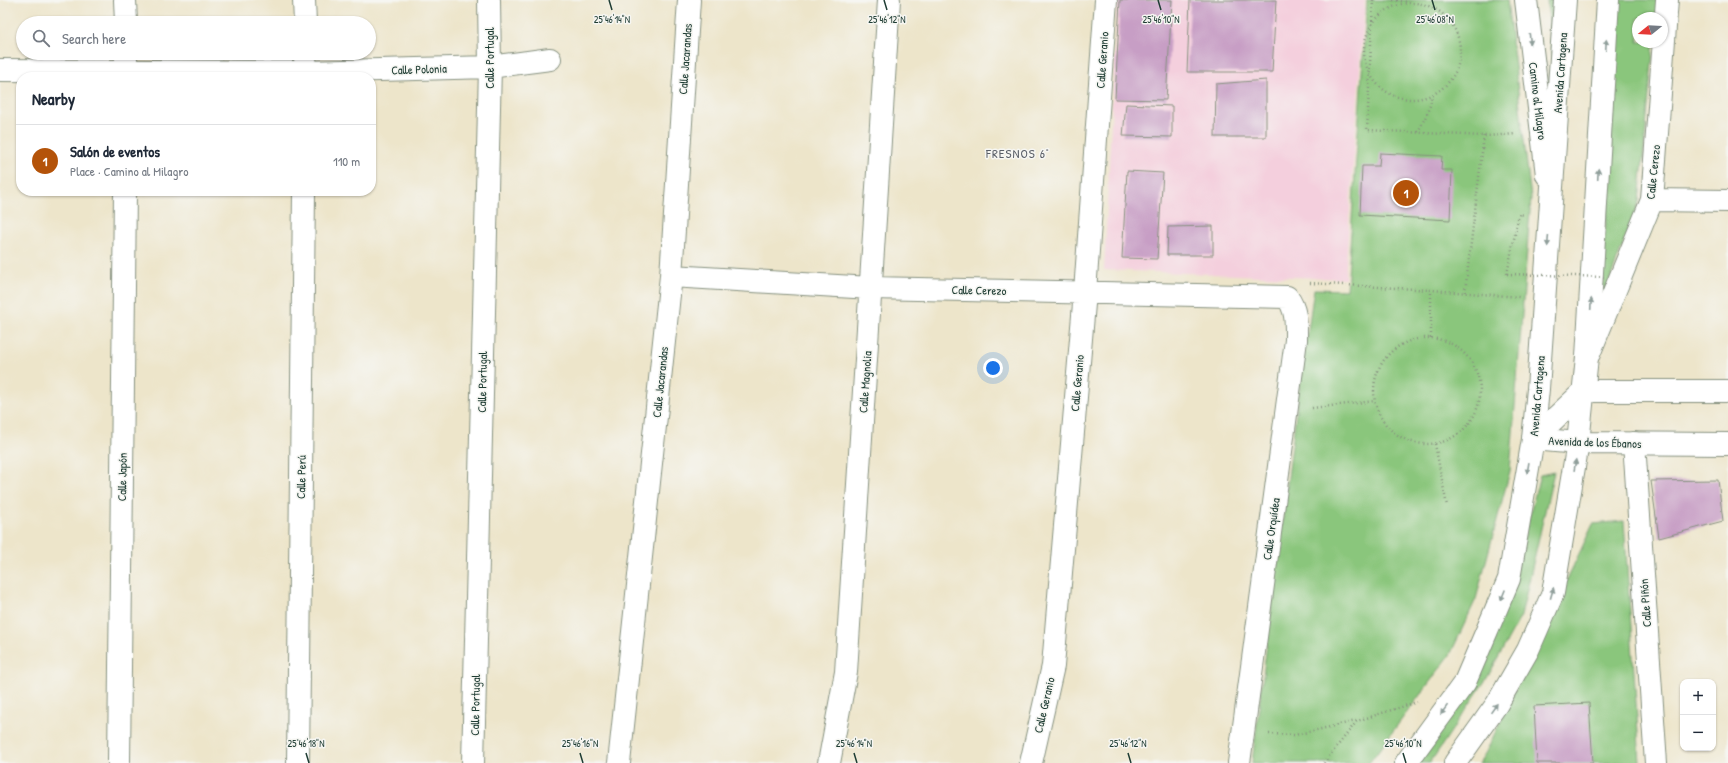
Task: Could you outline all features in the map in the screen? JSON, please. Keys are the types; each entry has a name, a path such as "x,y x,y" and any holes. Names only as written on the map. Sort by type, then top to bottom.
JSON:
{"street":[{"path":"125,0 126,16"},
{"path":"304,0 305,16"},
{"name":"Calle Portugal","path":"473,763 490,67 489,0"},
{"name":"Calle Jacarandas","path":"619,763 671,276 689,0"},
{"name":"Calle Magnolia","path":"829,763 846,672 889,0"},
{"name":"Calle Geranio","path":"1031,763 1052,666 1085,292 1106,0"},
{"name":"Camino al Milagro","path":"1526,0 1551,202"},
{"name":"Avenida Cartagena","path":"1406,763 1464,682 1509,579 1533,439 1539,381 1565,0"},
{"path":"1455,763 1497,704 1528,650 1553,594 1578,443 1584,391 1608,0"},
{"name":"Calle Cerezo","path":"1587,357 1652,200 1667,0"},
{"name":"Calle Polonia","path":"0,70 126,67 490,67 550,59"},
{"name":"Calle Japón","path":"119,763 125,196"},
{"name":"Calle Perú","path":"298,763 304,196"},
{"path":"1652,200 1728,201"},
{"name":"Calle Cerezo","path":"671,276 871,288 1288,297"},
{"name":"Calle Orquídea","path":"1239,763 1296,340 1296,318 1293,305 1288,297"},
{"path":"1584,391 1728,391"},
{"name":"Avenida de los Ébanos","path":"1533,439 1584,391"},
{"name":"Avenida de los Ébanos","path":"1533,439 1578,443 1728,444"},
{"name":"Calle Piñón","path":"1634,444 1656,763"}],"path":[{"path":"1373,0 1367,130 1484,136 1520,134"},
{"path":"1393,0 1412,2 1425,4 1440,12 1451,24 1458,39 1460,55 1455,72 1446,85 1432,95 1418,99 1403,98 1389,94 1378,85 1369,73 1365,60 1364,47 1366,34 1383,12 1397,5 1412,2 1419,0"},
{"path":"1418,132 1429,110 1432,95"},
{"path":"1465,292 1484,136"},
{"path":"1526,215 1519,214 1507,274 1607,277"},
{"path":"1310,283 1465,292 1527,298"},
{"path":"1431,290 1431,338"},
{"path":"1431,338 1446,341 1459,348 1470,359 1477,372 1480,387 1480,402 1474,416 1466,428 1454,438 1435,444 1425,445 1410,442 1398,436 1387,427 1375,402 1374,388 1377,374 1383,361 1392,351 1417,339 1431,338"},
{"path":"1308,409 1375,402"},
{"path":"1435,444 1447,506"},
{"path":"1265,734 1294,735 1357,721 1420,702"},
{"path":"1324,763 1357,721"}],"shaded area":[{"path":"1117,0 1365,0 1345,279 1104,270"}],"green space":[{"path":"1367,0 1507,0 1531,198 1510,471 1476,599 1450,655 1369,763 1252,763 1297,406 1314,289 1347,290"},
{"path":"1547,0 1557,0 1553,61"},
{"path":"1619,0 1659,0 1658,12 1632,12 1632,48 1653,48 1639,202 1601,303"},
{"path":"1554,472 1521,616 1487,678 1430,763 1413,763 1508,600 1540,475"},
{"path":"1624,521 1640,763 1479,763 1486,752 1593,524"}],"building":[{"path":"1120,0 1172,0 1166,100 1115,99"},
{"path":"1190,0 1276,0 1272,72 1187,72"},
{"path":"1266,80 1266,137 1215,137 1216,84"},
{"path":"1126,104 1172,106 1172,137 1123,136"},
{"path":"1380,153 1442,156 1441,170 1452,170 1450,220 1360,215 1362,166 1379,166"},
{"path":"1127,171 1163,173 1157,259 1122,258"},
{"path":"1213,226 1213,255 1167,255 1168,227"},
{"path":"1718,480 1723,521 1659,538 1651,481"},
{"path":"1589,703 1593,763 1537,763 1534,706"}],"place":[{"name":"Salón de eventos","path":"1406,193"}],"district":[{"name":"FRESNOS 6°","path":"1018,153"}]}
